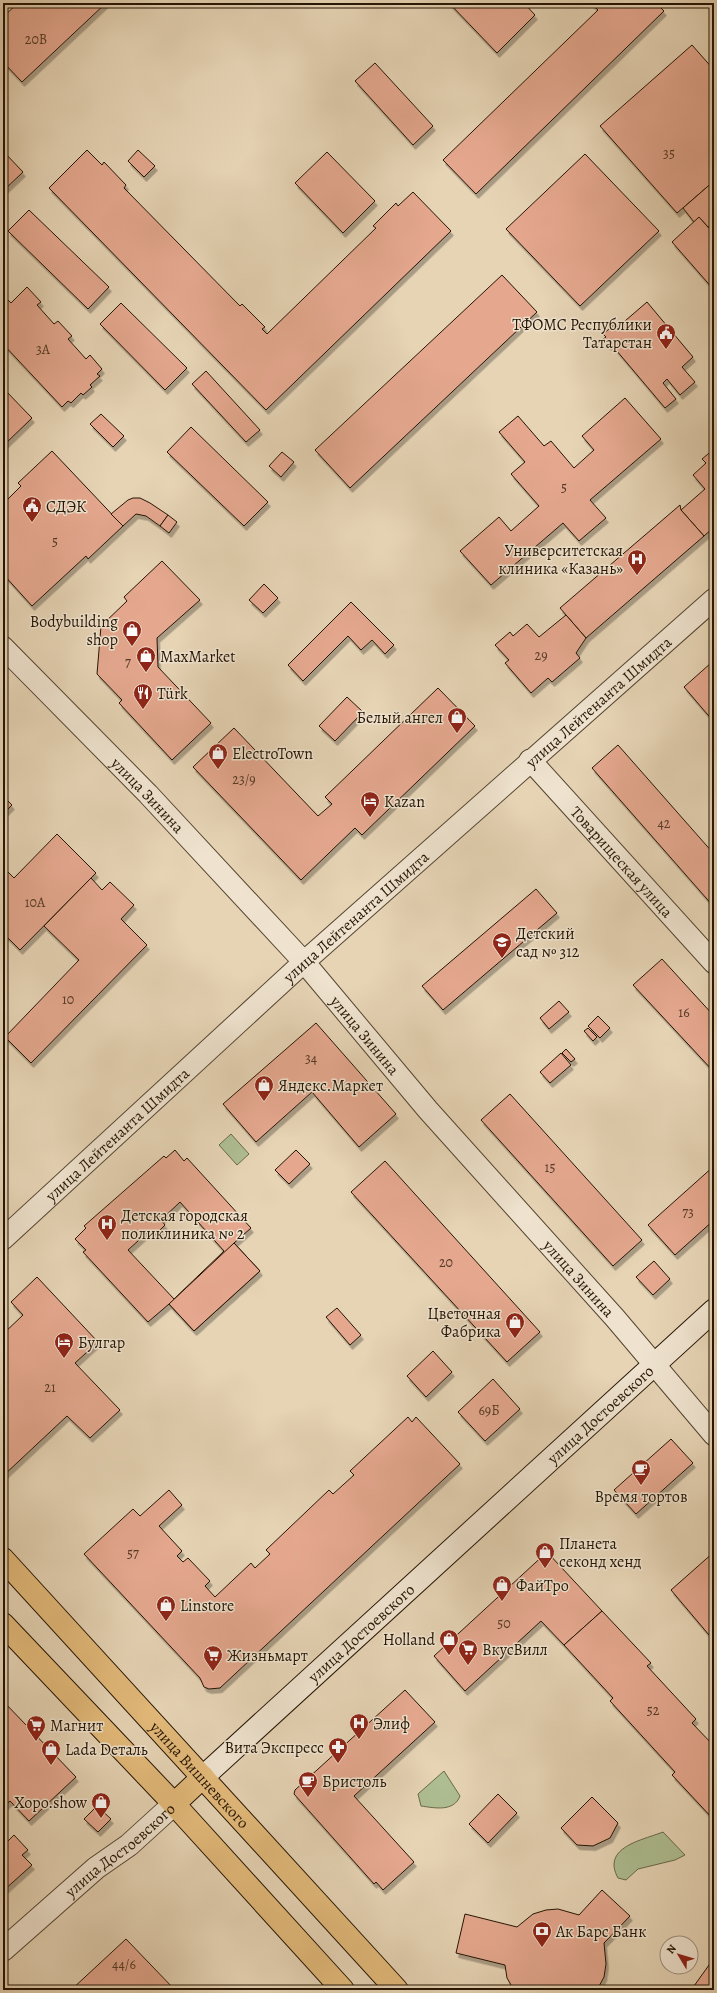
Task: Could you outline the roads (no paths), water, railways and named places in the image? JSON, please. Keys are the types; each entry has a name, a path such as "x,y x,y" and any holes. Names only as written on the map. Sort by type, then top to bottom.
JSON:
{"main road":[{"name":"улица Достоевского","path":"3,1950 96,1868 129,1846 714,1310"},
{"name":"улица Вишневского","path":"3,1559 397,1990"},
{"path":"3,1624 174,1804 344,1990"}],"street":[{"name":"улица Лейтенанта Шмидта","path":"3,1239 304,962 714,598"},
{"name":"улица Зинина","path":"3,647 148,794 304,962 428,1110 615,1318 714,1435"},
{"name":"Товарищеская улица","path":"530,760 714,963"}],"place":[{"name":"ТФОМС Республики Татарстан","path":"666,350"},
{"name":"СДЭК","path":"32,523"},
{"name":"Университетская клиника «Казань»","path":"637,576"},
{"name":"Bodybuilding shop","path":"132,647"},
{"name":"MaxMarket","path":"146,673"},
{"name":"Türk","path":"143,710"},
{"name":"Белый ангел","path":"457,734"},
{"name":"ElectroTown","path":"218,770"},
{"name":"Kazan","path":"370,818"},
{"name":"Детский сад № 312","path":"502,959"},
{"name":"Яндекс.Маркет","path":"264,1102"},
{"name":"Детская городская поликлиника № 2","path":"107,1241"},
{"name":"Цветочная Фабрика","path":"515,1339"},
{"name":"Булгар","path":"64,1359"},
{"name":"Время тортов","path":"641,1486"},
{"name":"Планета секонд хенд","path":"545,1569"},
{"name":"ФайТро","path":"502,1602"},
{"name":"Linstore","path":"166,1622"},
{"name":"Holland","path":"449,1656"},
{"name":"ВкусВилл","path":"468,1666"},
{"name":"Жизньмарт","path":"213,1672"},
{"name":"Элиф","path":"359,1740"},
{"name":"Магнит","path":"36,1742"},
{"name":"Вита Экспресс","path":"338,1764"},
{"name":"Lada Dеталь","path":"51,1766"},
{"name":"Бристоль","path":"308,1798"},
{"name":"Хоро.show","path":"101,1819"},
{"name":"Ак Барс Банк","path":"542,1948"}]}
